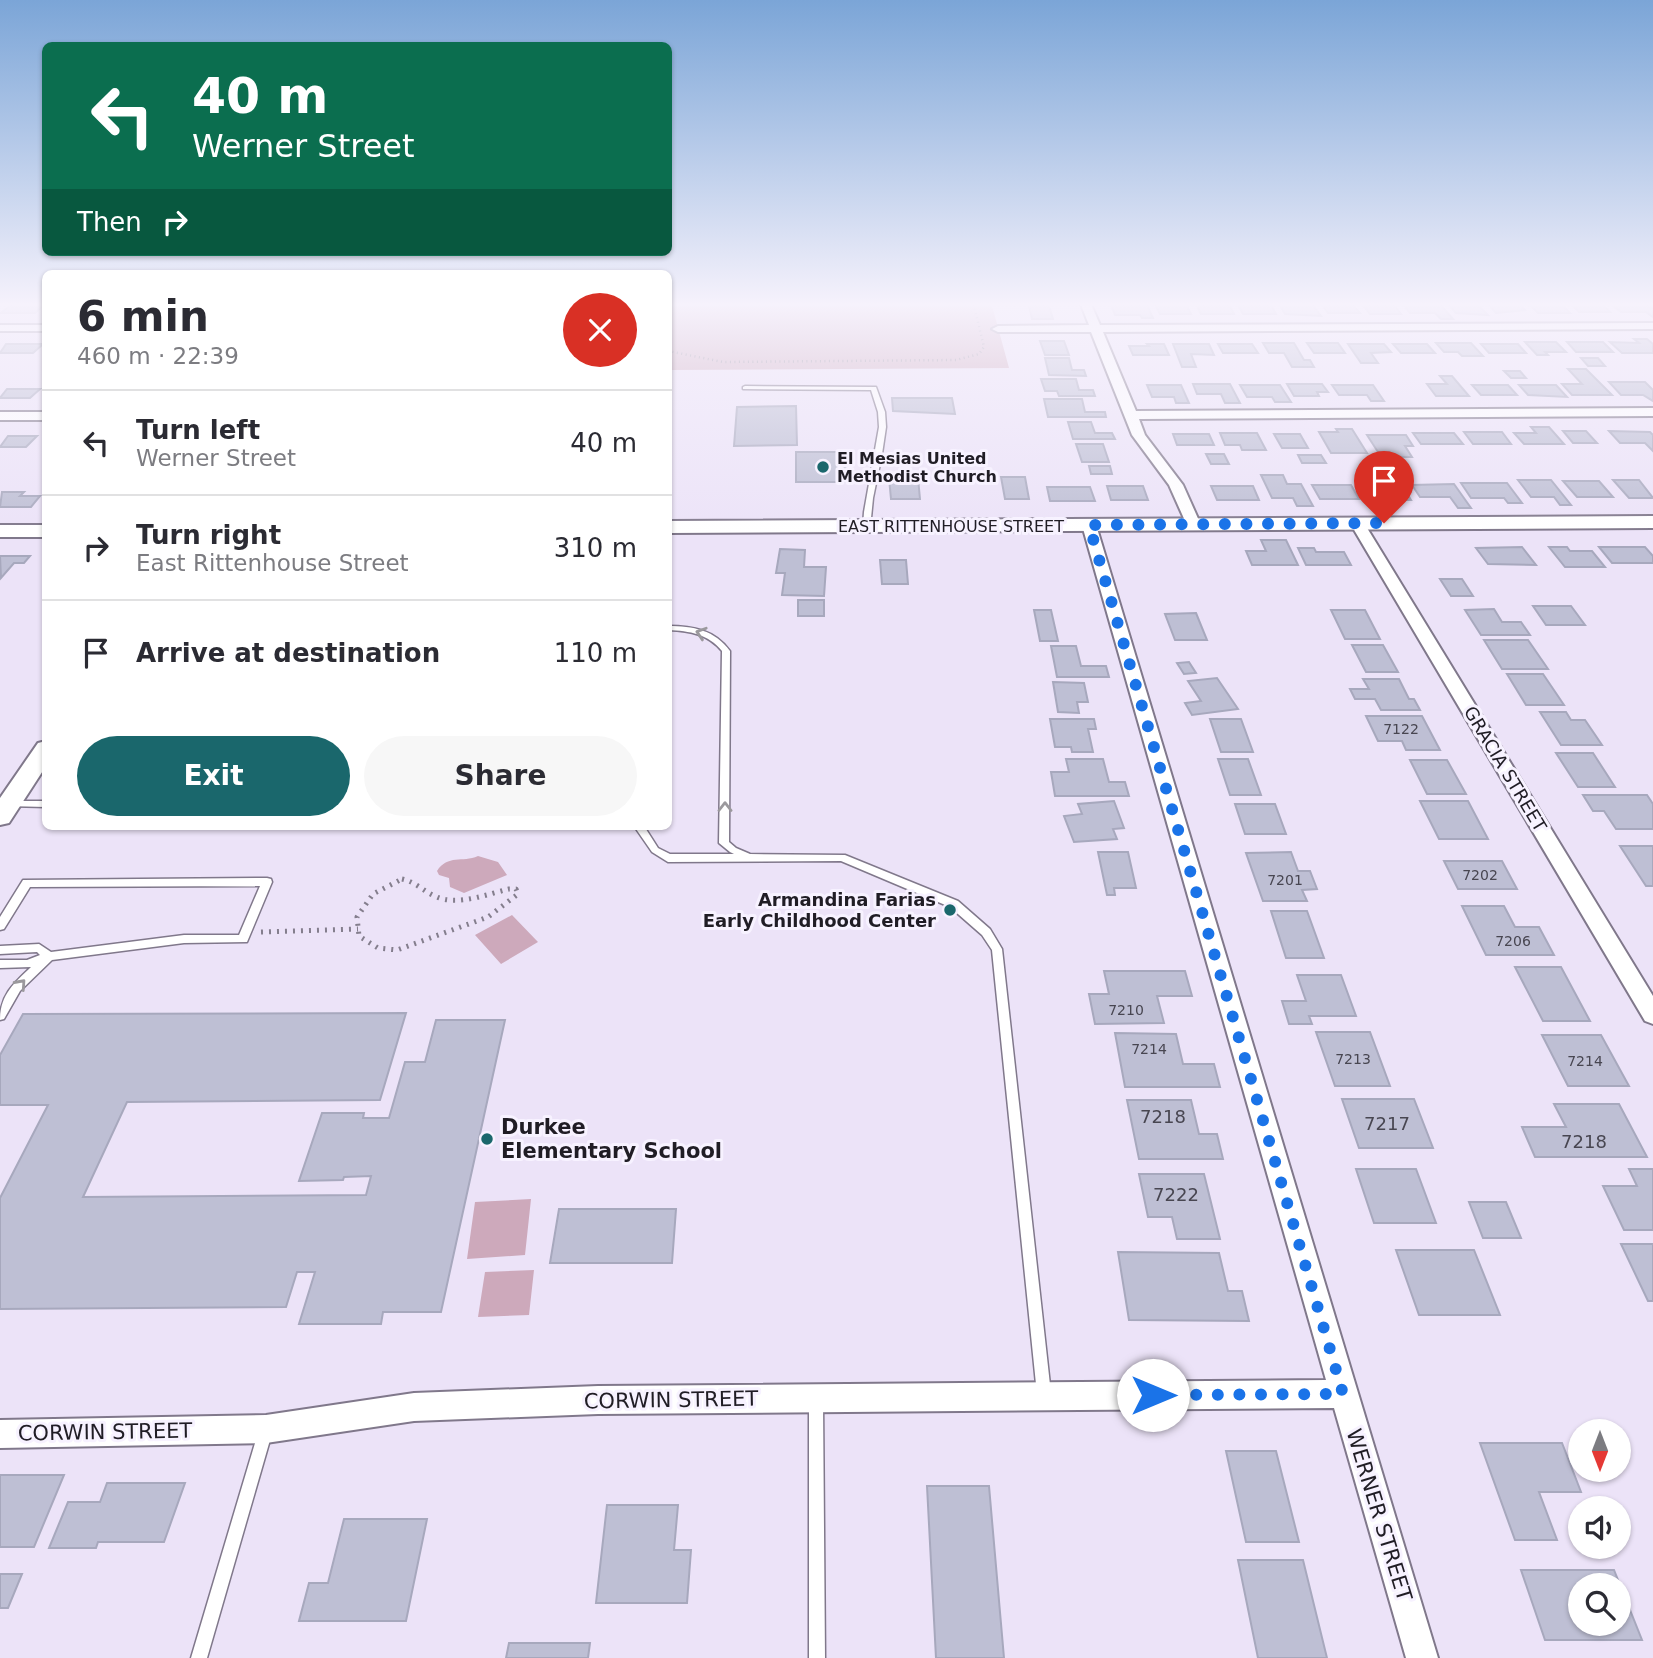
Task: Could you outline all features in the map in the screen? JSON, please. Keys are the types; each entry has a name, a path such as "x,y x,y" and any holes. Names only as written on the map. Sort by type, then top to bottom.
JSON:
{"street":[{"path":"1117,379 1145,446 1176,485 1193,523"},
{"path":"1131,415 1653,412"},
{"path":"0,416 42,416"},
{"name":"EAST RITTENHOUSE STREET","path":"672,527 1653,522"},
{"name":"GRACIA STREET","path":"1357,523 1653,1015"},
{"name":"WERNER STREET","path":"1089,525 1422,1658"},
{"path":"0,531 42,531"},
{"path":"2,813 42,754"},
{"name":"CORWIN STREET","path":"0,1434 266,1429 414,1407 598,1400 1343,1394"}],"lane":[{"path":"745,388 874,388 882,415 867,503 867,526"},
{"path":"672,629 705,633 715,638 726,651 724,843 739,854 753,856"},
{"path":"2,813 42,805"},
{"path":"642,830 655,850 668,858 842,857 954,904 986,932 997,949 1044,1395"},
{"path":"0,926 27,883 267,882 243,939 184,939 49,956 27,964 0,964"},
{"path":"0,950 39,948 49,956"},
{"path":"0,1016 16,988 49,956"},
{"path":"816,1397 817,1658"},
{"path":"199,1658 266,1429"}],"path":[{"path":"402,879 415,881 440,899 457,899 509,889 516,889 518,894 488,917 397,950 378,948 359,936 358,929 357,917 373,894 402,879"},
{"path":"246,933 358,929"}],"shaded area":[{"path":"478,856 498,862 507,875 464,893 450,887 449,878 439,875 437,871 446,862"},
{"path":"512,915 538,942 501,964 475,935"},
{"path":"531,1199 525,1255 467,1259 475,1202"},
{"path":"534,1270 529,1315 478,1317 485,1272"}],"building":[{"path":"1041,379 1076,379 1079,390 1093,390 1095,396 1059,396 1057,391 1045,391"},
{"path":"1443,379 1455,379 1469,396 1436,396 1427,384 1447,384"},
{"path":"1578,379 1596,379 1612,395 1572,395 1562,384 1582,384"},
{"path":"1609,382 1645,382 1653,390 1653,401 1643,395 1621,395"},
{"path":"1193,384 1230,384 1240,403 1225,403 1221,394 1197,394"},
{"path":"1287,384 1322,384 1328,392 1317,392 1319,396 1294,396"},
{"path":"1147,385 1181,385 1189,403 1176,403 1174,397 1152,397"},
{"path":"1240,385 1280,385 1291,402 1275,402 1272,397 1247,397"},
{"path":"1332,385 1373,385 1384,401 1371,401 1367,395 1339,395"},
{"path":"1472,385 1508,385 1517,395 1481,395"},
{"path":"1519,385 1556,385 1567,397 1528,395"},
{"path":"7,389 40,389 30,398 0,398"},
{"path":"892,398 952,398 955,414 893,411"},
{"path":"1044,399 1082,399 1085,412 1105,412 1106,417 1048,417"},
{"path":"796,406 797,445 734,446 737,407"},
{"path":"1068,422 1091,422 1095,433 1112,433 1115,439 1073,439"},
{"path":"1531,427 1549,427 1564,444 1524,444 1514,433 1536,433"},
{"path":"1336,429 1352,429 1367,453 1331,453 1319,432 1338,432"},
{"path":"1563,431 1586,431 1597,443 1573,443"},
{"path":"1609,431 1650,432 1653,435 1653,451 1645,443 1620,443"},
{"path":"1464,432 1502,432 1511,444 1473,444"},
{"path":"1220,433 1257,433 1266,450 1242,450 1240,445 1225,445"},
{"path":"1413,433 1454,433 1463,444 1421,444"},
{"path":"1173,434 1209,434 1214,445 1177,445"},
{"path":"1274,434 1300,434 1308,448 1282,448"},
{"path":"1367,435 1406,435 1413,446 1405,446 1412,457 1392,457 1389,452 1378,452"},
{"path":"8,436 37,436 26,447 0,447"},
{"path":"1076,444 1103,444 1109,462 1082,462"},
{"name":"El Mesias United Methodist Church","path":"796,452 850,452 851,482 796,482"},
{"path":"1206,454 1224,454 1229,464 1211,464"},
{"path":"1298,455 1321,455 1326,463 1302,463"},
{"path":"1089,466 1110,466 1112,474 1091,474"},
{"path":"1261,475 1283,475 1287,484 1301,484 1313,506 1297,506 1293,498 1272,498"},
{"path":"1001,477 1025,477 1029,499 1005,499"},
{"path":"889,478 918,478 920,499 891,499"},
{"path":"1518,480 1551,480 1571,505 1560,505 1554,497 1531,497"},
{"path":"1613,480 1639,480 1653,498 1629,498"},
{"path":"1563,481 1599,481 1613,497 1577,497"},
{"path":"1461,483 1507,483 1522,503 1508,503 1504,498 1471,498"},
{"path":"1362,484 1401,484 1411,500 1371,500"},
{"path":"1454,484 1471,508 1458,508 1450,497 1420,497 1412,485"},
{"path":"1312,485 1351,485 1359,499 1320,499"},
{"path":"1107,486 1143,486 1148,500 1111,500"},
{"path":"1211,486 1253,486 1259,500 1217,500"},
{"path":"1047,487 1090,487 1095,501 1050,501"},
{"path":"2,492 24,492 20,496 40,496 31,507 0,507"},
{"path":"1261,540 1286,540 1298,565 1252,565 1246,551 1266,551"},
{"path":"1522,547 1536,565 1488,564 1476,548"},
{"path":"1549,547 1592,551 1605,567 1565,567"},
{"path":"1599,547 1645,547 1653,556 1653,563 1612,563"},
{"path":"1298,548 1314,548 1316,552 1344,552 1351,565 1306,565"},
{"path":"780,549 805,550 804,567 826,567 824,596 782,595 785,573 776,573"},
{"path":"0,556 30,556 24,563 14,563 1,578"},
{"path":"880,560 906,560 908,584 882,584"},
{"path":"1440,579 1462,579 1473,596 1451,596"},
{"path":"798,600 824,600 824,616 798,616"},
{"path":"1533,606 1571,606 1585,625 1546,625"},
{"path":"1494,609 1502,622 1521,622 1530,635 1481,635 1465,610"},
{"path":"1034,610 1051,610 1058,641 1040,641"},
{"path":"1331,610 1365,610 1380,639 1345,639"},
{"path":"1196,613 1207,640 1175,640 1165,614"},
{"path":"1484,640 1528,640 1548,669 1502,669"},
{"path":"1352,645 1383,645 1398,672 1366,672"},
{"path":"1051,646 1076,646 1081,666 1106,666 1109,677 1057,677"},
{"path":"1189,662 1196,673 1184,674 1177,663"},
{"path":"1507,674 1543,674 1564,705 1526,705"},
{"path":"1217,678 1238,709 1192,715 1185,703 1201,701 1188,681"},
{"path":"1363,679 1399,679 1409,699 1414,699 1420,710 1381,710 1375,699 1355,699 1350,689 1369,689"},
{"path":"1053,682 1084,683 1088,702 1077,702 1079,713 1058,712"},
{"path":"1540,712 1566,712 1571,720 1585,720 1602,745 1561,745"},
{"path":"1366,716 1422,716 1440,750 1406,750 1402,741 1378,741"},
{"path":"1050,719 1094,719 1096,729 1088,729 1093,752 1072,752 1071,747 1055,747"},
{"path":"1210,719 1241,719 1253,752 1221,752"},
{"path":"1556,753 1593,753 1615,787 1578,787"},
{"path":"1066,759 1103,759 1109,782 1125,782 1129,796 1055,796 1051,772 1069,772"},
{"path":"1218,759 1248,759 1261,795 1230,795"},
{"path":"1410,760 1447,760 1466,794 1427,794"},
{"path":"1583,795 1647,795 1653,804 1653,829 1616,829 1604,811 1593,811"},
{"path":"1114,801 1124,828 1113,829 1117,839 1074,842 1064,816 1082,814 1078,804"},
{"path":"1420,801 1468,801 1488,839 1439,839"},
{"path":"1235,804 1275,804 1286,834 1245,834"},
{"path":"1620,846 1653,846 1653,886 1646,886"},
{"path":"1098,852 1128,852 1136,888 1114,888 1115,895 1107,895"},
{"path":"1291,852 1298,871 1310,871 1317,889 1302,890 1307,901 1263,901 1246,853"},
{"path":"1444,861 1502,861 1517,889 1458,889"},
{"path":"1462,906 1504,906 1515,927 1539,927 1554,955 1486,955"},
{"path":"1271,911 1307,911 1324,958 1286,958"},
{"path":"1515,967 1561,967 1590,1021 1543,1021"},
{"path":"1104,971 1185,971 1192,996 1157,996 1164,1023 1095,1024 1089,994 1109,994"},
{"path":"1297,975 1341,975 1356,1016 1309,1016 1312,1024 1289,1024 1282,1001 1306,1001"},
{"path":"406,1013 380,1100 127,1102 83,1197 366,1195 371,1176 299,1181 322,1113 364,1113 363,1118 389,1118 405,1062 425,1062 436,1020 505,1020 441,1312 383,1312 381,1324 299,1324 315,1272 297,1272 286,1307 0,1309 0,1198 48,1105 0,1105 0,1055 23,1014"},
{"path":"1316,1032 1370,1032 1390,1086 1335,1086"},
{"path":"1115,1033 1176,1034 1183,1064 1214,1064 1220,1087 1125,1087"},
{"path":"1542,1035 1601,1035 1629,1086 1568,1086"},
{"path":"1342,1099 1414,1099 1433,1148 1359,1148"},
{"path":"1127,1100 1191,1100 1199,1134 1217,1134 1223,1159 1139,1159"},
{"path":"1554,1104 1619,1104 1647,1157 1535,1157 1522,1127 1566,1127"},
{"path":"1356,1169 1416,1169 1436,1223 1374,1223"},
{"path":"1629,1169 1653,1169 1653,1230 1624,1230 1603,1186 1637,1186"},
{"path":"1139,1174 1204,1174 1220,1239 1177,1239 1172,1217 1148,1217"},
{"path":"1469,1202 1506,1202 1521,1238 1483,1238"},
{"path":"559,1209 676,1209 672,1263 550,1263"},
{"path":"1621,1244 1653,1244 1653,1301 1648,1301"},
{"path":"1396,1250 1474,1250 1500,1315 1419,1315"},
{"path":"1118,1252 1219,1253 1228,1291 1242,1291 1249,1321 1129,1320"},
{"path":"1480,1443 1562,1443 1568,1458 1568,1482 1577,1482 1581,1492 1539,1492 1557,1540 1515,1540"},
{"path":"1226,1451 1276,1451 1299,1542 1246,1542"},
{"path":"0,1475 64,1475 34,1547 0,1547"},
{"path":"107,1483 185,1483 164,1542 98,1542 96,1548 49,1548 68,1502 100,1502"},
{"path":"927,1486 989,1486 1004,1658 936,1658"},
{"path":"607,1505 678,1505 674,1550 691,1550 687,1603 596,1603"},
{"path":"344,1519 427,1519 406,1621 299,1621 309,1583 328,1583"},
{"path":"1238,1560 1303,1560 1327,1658 1258,1658"},
{"path":"1521,1570 1614,1570 1615,1573 1568,1573 1568,1636 1631,1636 1631,1612 1642,1640 1545,1640"},
{"path":"0,1574 22,1574 8,1608 0,1608"},
{"path":"509,1643 590,1643 588,1658 506,1658"}],"place":[{"name":"El Mesias United Methodist Church","path":"823,467"},
{"name":"Armandina Farias Early Childhood Center","path":"950,910"},
{"name":"Durkee Elementary School","path":"487,1139"}],"route":[{"path":"1153,1395 1343,1394 1089,525 1384,523"}]}
